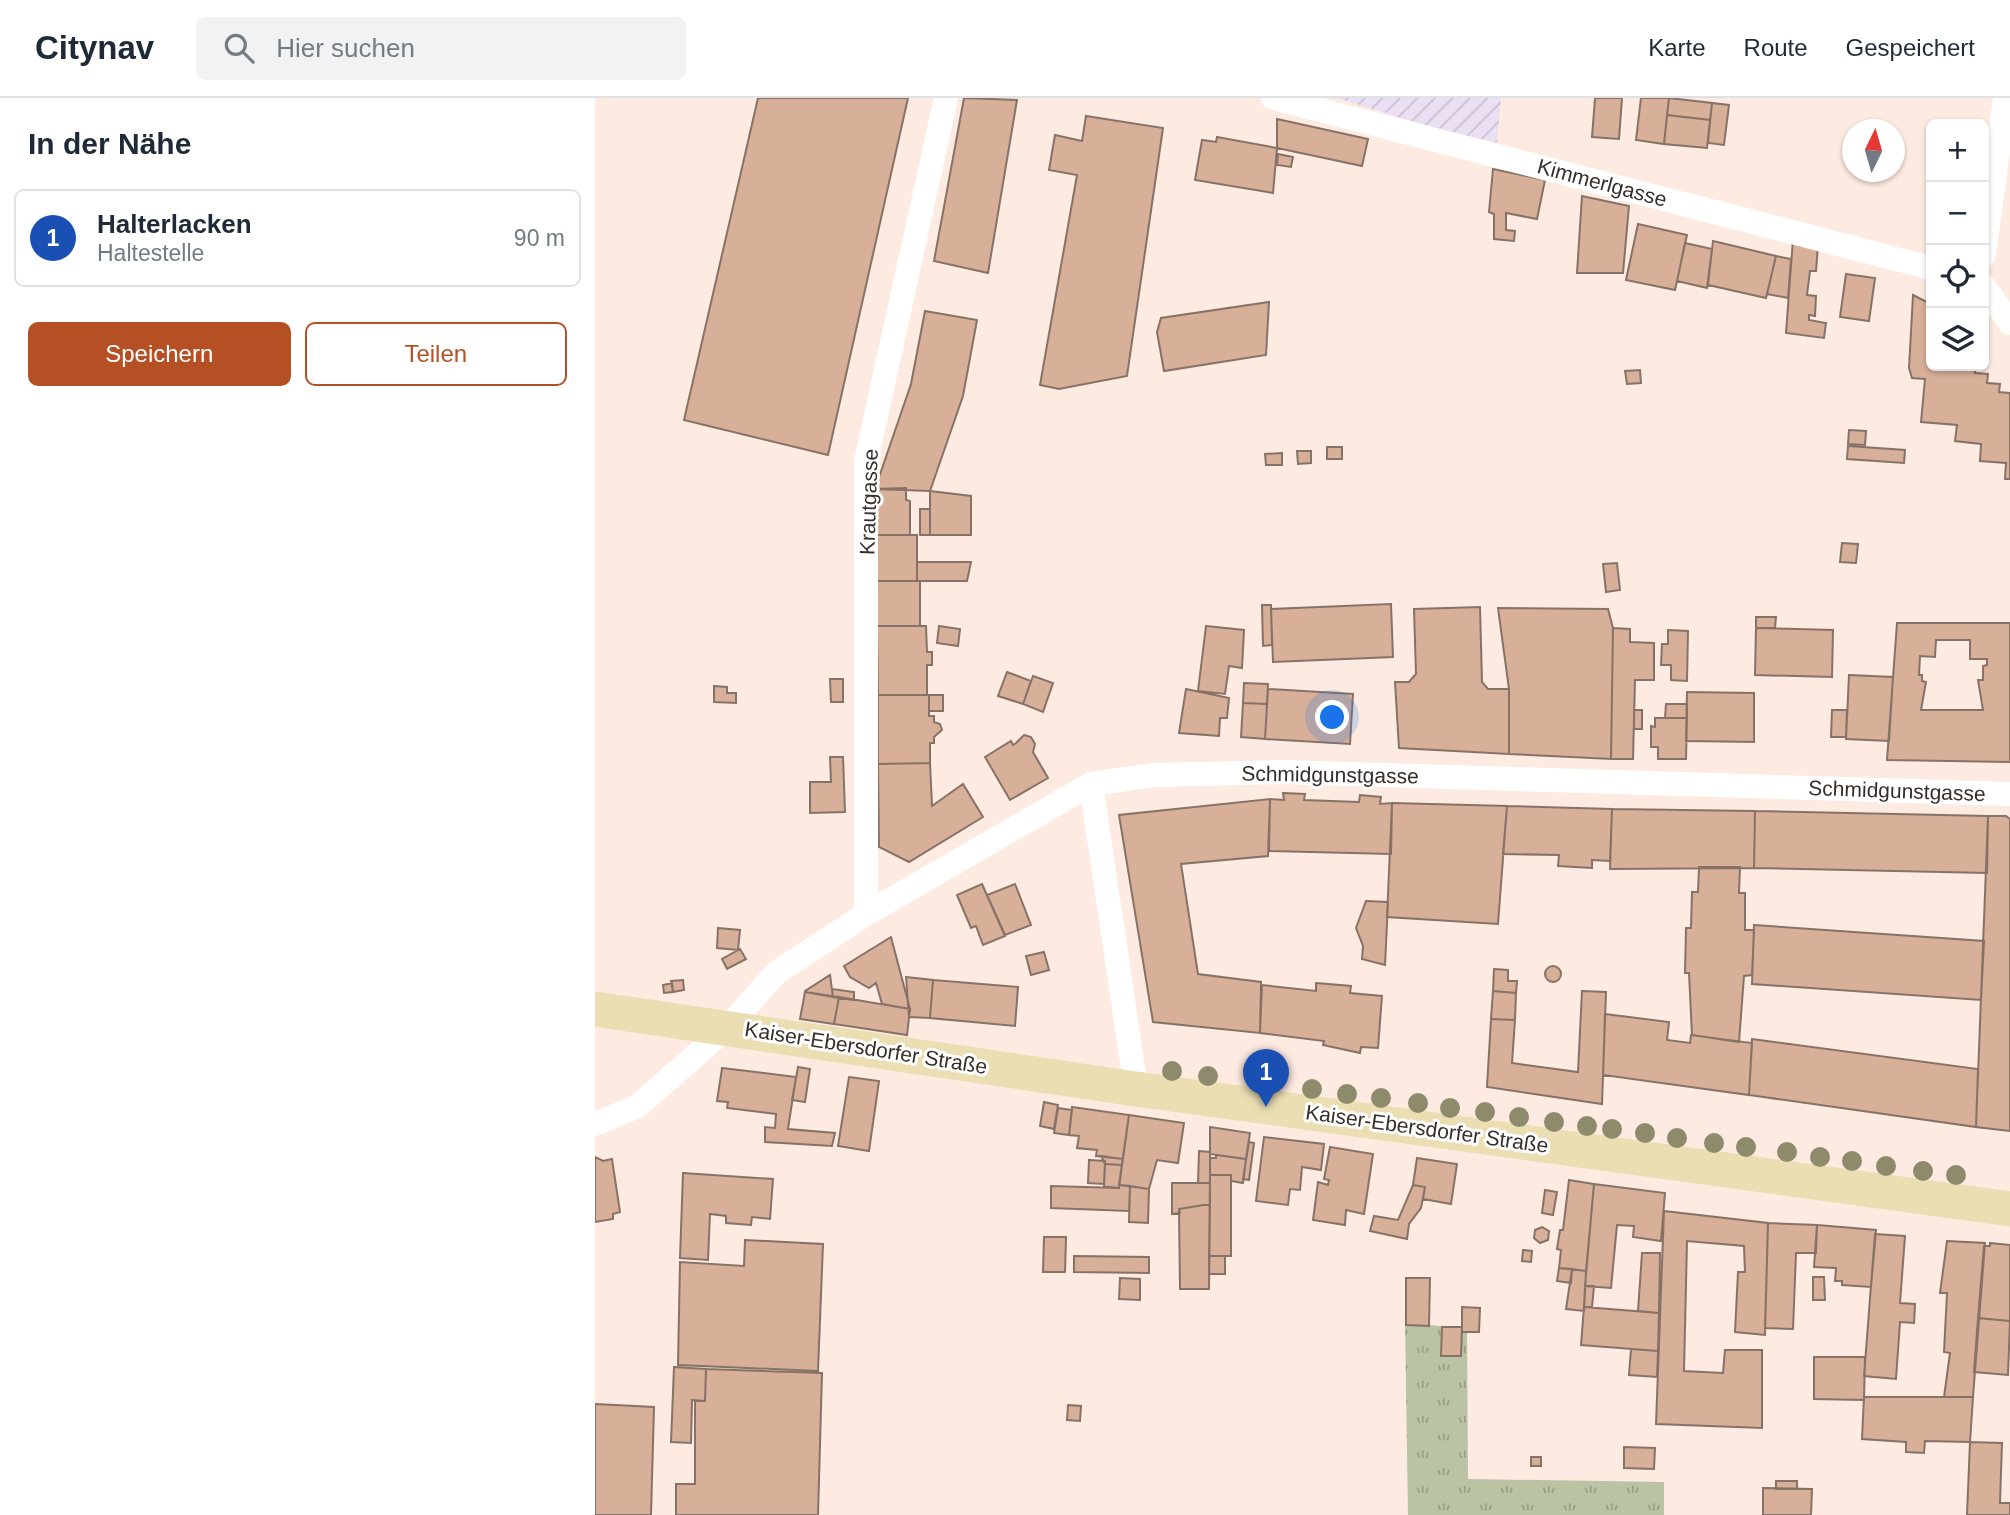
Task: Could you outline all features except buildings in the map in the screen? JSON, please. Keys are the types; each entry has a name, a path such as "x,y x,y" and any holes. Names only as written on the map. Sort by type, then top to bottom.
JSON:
{"main road":[{"name":"Kaiser-Ebersdorfer Straße","path":"595,1009 1136,1089 2010,1209"}],"street":[{"name":"Krautgasse","path":"866,914 866,461 946,98"},
{"name":"Kimmerlgasse","path":"1273,98 1926,267"},
{"path":"1985,245 2005,98"},
{"path":"1989,293 2010,323"},
{"name":"Schmidgunstgasse","path":"595,1124 638,1106 728,1027 776,973 866,914 1091,784 1154,775 1283,772 2010,794"},
{"path":"1091,784 1136,1089"}],"shaded area":[{"path":"1337,98 1501,98 1497,143 1431,127"}],"green space":[{"path":"1405,1322 1467,1329 1468,1479 1664,1482 1664,1515 1408,1515"}],"place":[{"name":"Halterlacken","path":"1266,1107"}]}
